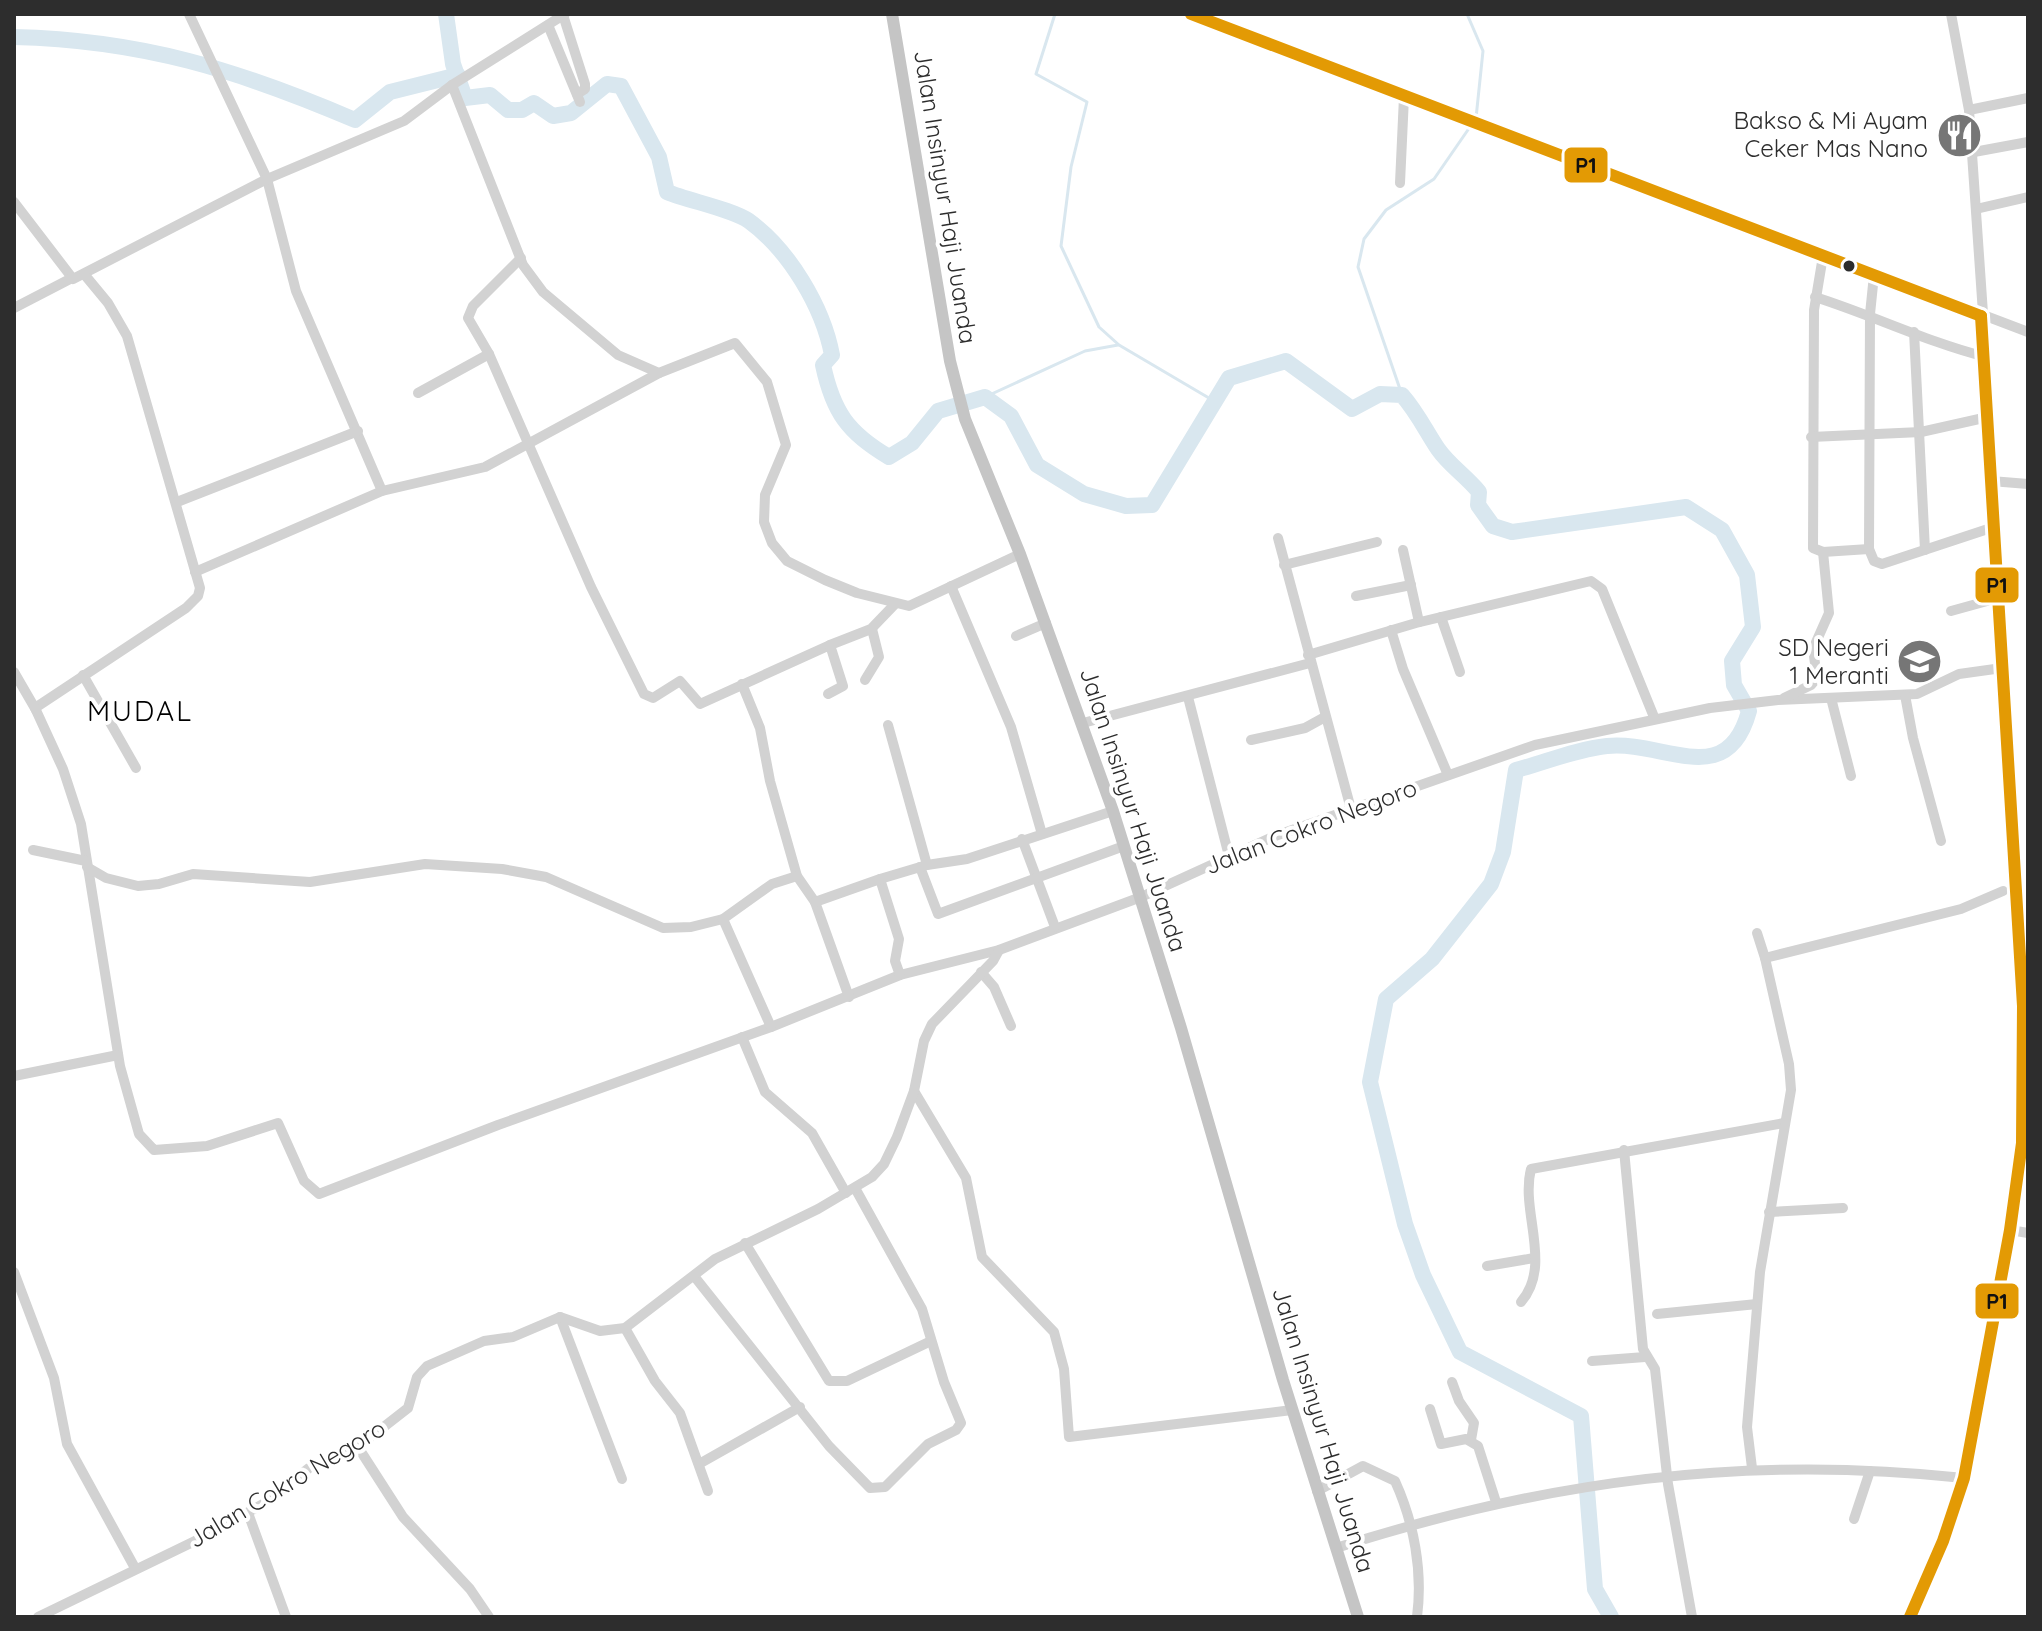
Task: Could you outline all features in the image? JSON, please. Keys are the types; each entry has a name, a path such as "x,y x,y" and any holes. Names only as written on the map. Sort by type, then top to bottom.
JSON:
{"main road":[{"name":"Jalan Insinyur Haji Juanda","path":"892,14 957,392 1046,623 1113,811 1292,1410 1358,1617"}],"street":[{"path":"189,14 267,179 296,291 382,491"},
{"path":"14,308 267,179 380,134 564,14 586,87 579,98 548,25"},
{"path":"1191,14 2028,332"},
{"path":"1910,1617 1947,1531 1964,1478 2010,1230 2022,1143 2024,1040 1974,152 1951,14"},
{"path":"458,82 521,258 534,283 618,355 659,373"},
{"path":"1400,183 1404,97"},
{"path":"1969,110 2028,98"},
{"path":"1974,152 2028,142"},
{"path":"1976,209 2028,197"},
{"path":"14,202 70,279"},
{"path":"1823,256 1815,297 1811,540 1815,551 1869,549"},
{"path":"521,258 468,313 591,587 646,697 653,698 680,681 700,704 872,629 895,604"},
{"path":"36,710 39,704 191,604 200,590 127,336 108,303 84,274"},
{"path":"1874,275 1870,314 1869,549 1878,564 1994,527"},
{"path":"1815,297 1870,314 1953,349 1986,357"},
{"path":"1914,332 1925,550"},
{"path":"195,572 382,491 471,472 529,445 659,373 728,345 741,347 767,382 785,437 784,453 765,495 764,522 772,543 798,567 857,593 895,604 916,604 1020,554"},
{"path":"418,393 489,354"},
{"path":"1811,437 1921,432 1988,417"},
{"path":"177,502 358,431"},
{"path":"1991,481 2028,484"},
{"path":"1278,538 1351,809"},
{"path":"1284,565 1377,542"},
{"path":"1403,550 1419,622"},
{"path":"1778,700 1811,685 1817,678 1813,649 1829,613 1823,552"},
{"path":"1083,723 1188,697 1419,622 1595,582 1609,605 1654,717"},
{"path":"1356,596 1411,585"},
{"path":"951,586 1011,727 1042,834"},
{"path":"1951,611 1998,598"},
{"path":"1441,617 1460,672"},
{"path":"1016,636 1046,623"},
{"path":"865,680 879,657 872,629"},
{"path":"1391,630 1403,669 1448,775"},
{"path":"828,694 843,686 830,645"},
{"name":"Jalan Cokro Negoro","path":"625,1328 715,1259 850,1191 884,1164 914,1091 924,1041 932,1024 999,950 1141,897 1229,856 1351,809 1535,745 1654,717 1710,708 1778,700 1905,695 1928,690 1969,671 2002,668"},
{"path":"14,672 36,710 74,801 118,1055 139,1134 154,1150 207,1146 278,1123 284,1129 304,1181 319,1194 498,1125 771,1027 900,975 999,950"},
{"path":"83,675 136,768"},
{"path":"742,684 760,728 770,781 797,876 815,902 849,997"},
{"path":"1905,695 1913,738 1941,841"},
{"path":"1188,697 1229,856"},
{"path":"1831,698 1851,776"},
{"path":"1251,740 1305,728 1325,717"},
{"path":"888,725 937,914 1124,846"},
{"path":"815,902 923,866 967,859 1113,811"},
{"path":"1022,839 1055,927"},
{"path":"33,850 87,864 106,878 138,886 159,884 193,874 310,882 425,864 502,869 546,877 663,928 691,927 723,919 772,884 797,876"},
{"path":"880,879 899,939 895,969 900,975"},
{"path":"1765,958 1946,913 2003,891"},
{"path":"723,919 771,1027"},
{"path":"1752,1468 1747,1427 1757,1304 1791,1077 1757,933"},
{"path":"981,972 994,987 1011,1026"},
{"path":"694,1276 829,1446 875,1491 885,1487 928,1444 956,1430 961,1423 922,1309 812,1133 765,1092 742,1037"},
{"path":"14,1076 118,1055"},
{"path":"914,1091 966,1178 982,1257 1054,1332 1064,1369 1069,1437 1292,1410"},
{"path":"1521,1302 1531,1287 1534,1258 1531,1169 1784,1123"},
{"path":"1624,1150 1645,1357 1655,1369 1667,1476 1692,1617"},
{"path":"1769,1212 1843,1208"},
{"path":"2010,1230 2028,1233"},
{"path":"745,1243 829,1381 847,1381 931,1341"},
{"path":"1487,1266 1534,1258"},
{"path":"14,1272 54,1378 67,1444 135,1568"},
{"path":"1657,1314 1757,1304"},
{"path":"560,1317 600,1331 625,1328 655,1381 680,1413 708,1491"},
{"path":"560,1317 622,1479"},
{"name":"Jalan Cokro Negoro","path":"38,1617 50,1614 248,1513 309,1468 358,1447 408,1408 417,1377 427,1366 484,1341 513,1337 560,1317"},
{"path":"1592,1361 1645,1357"},
{"path":"1452,1382 1459,1401 1474,1423 1471,1440"},
{"path":"699,1464 800,1407"},
{"path":"1430,1409 1441,1444 1471,1440"},
{"path":"1471,1440 1481,1450 1496,1502"},
{"path":"358,1447 403,1517 470,1589 489,1617"},
{"path":"1317,1491 1361,1466 1395,1481 1410,1524 1420,1592 1417,1617"},
{"path":"1336,1548 1410,1524 1496,1502 1667,1476 1752,1468 1870,1471 1964,1478"},
{"path":"1854,1519 1870,1471"},
{"path":"248,1513 286,1617"}],"waterway":[{"path":"446,14 453,64 465,98 490,95 508,110 522,110 534,103 553,116 571,113 607,84 621,86 659,157 667,192 749,221 778,247 790,263 821,318 832,355 823,365 837,408 853,430 889,457 912,443 938,411 985,397 1011,416 1037,465 1084,494 1126,506 1152,505 1229,378 1286,361 1352,409 1380,394 1402,395 1442,455 1479,492 1478,505 1493,526 1512,532 1686,507 1722,530 1747,575 1753,627 1732,661 1734,685 1749,711 1739,736 1726,750 1709,756 1691,757 1629,746 1607,746 1516,770 1503,852 1491,884 1432,959 1386,999 1370,1082 1405,1224 1423,1275 1460,1352 1581,1416 1595,1589 1611,1617"},
{"path":"1055,14 1036,74 1087,102 1071,167 1061,246 1099,327 1119,345 1214,401"},
{"path":"1467,14 1483,51 1476,118"},
{"path":"14,37 105,44 189,61 270,86 355,120 390,92 458,75"},
{"path":"1402,395 1358,267 1364,239 1386,210 1434,179 1472,124"},
{"path":"985,397 1085,351 1118,345"}],"transit line":[{"name":"P1","path":"1191,14 1981,316"},
{"name":"P1","path":"1910,1617 1943,1541 1964,1478 2010,1230 2022,1143 2023,1006 1981,316"}],"place":[{"name":"Bakso & Mi Ayam Ceker Mas Nano","path":"1959,135"},
{"name":"SD Negeri 1 Meranti","path":"1920,662"}],"district":[{"name":"MUDAL","path":"140,711"}]}
